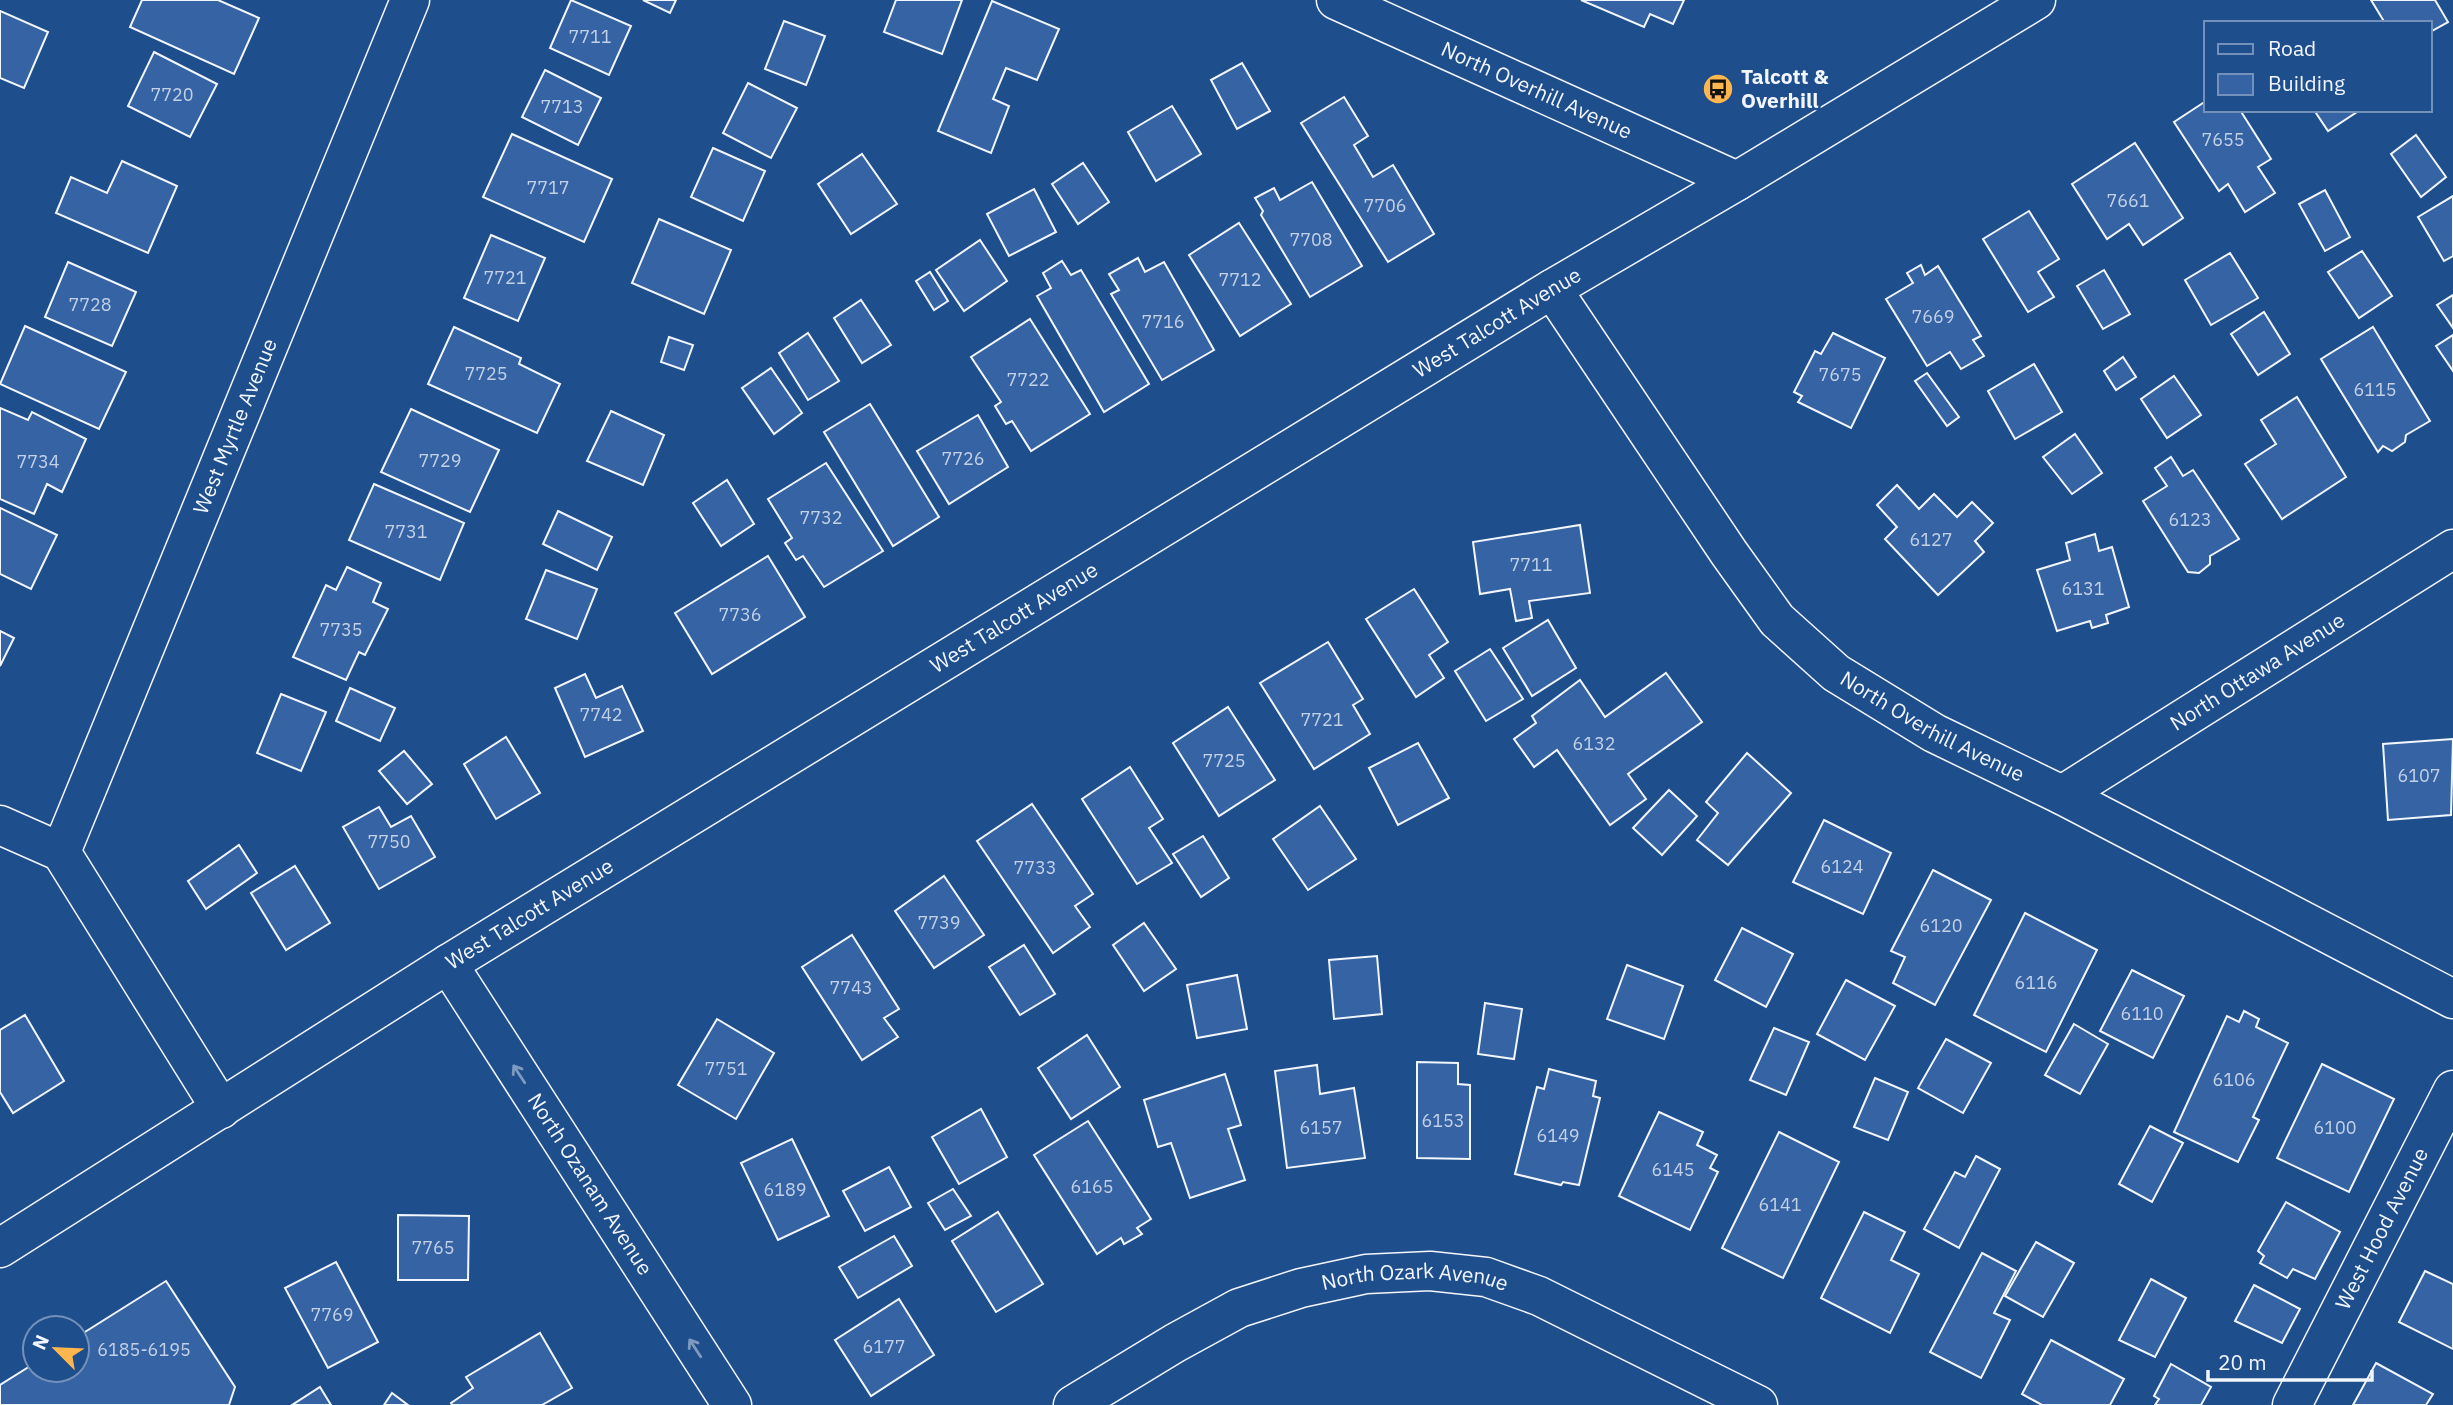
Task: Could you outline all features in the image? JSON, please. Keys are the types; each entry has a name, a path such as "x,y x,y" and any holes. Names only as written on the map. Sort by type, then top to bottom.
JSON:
{"street":[{"name":"West Myrtle Avenue","path":"61,852 410,0"},
{"name":"North Overhill Avenue","path":"1336,0 1737,181"},
{"name":"West Talcott Avenue","path":"0,1248 448,964 1552,289 1737,181 2036,0"},
{"name":"North Overhill Avenue","path":"1552,289 1728,553 1777,620 1836,673 1934,733 2063,795 2453,999"},
{"name":"North Ottawa Avenue","path":"2063,795 2453,549"},
{"path":"0,825 61,852 221,1108"},
{"name":"North Ozanam Avenue","path":"448,964 732,1405"},
{"name":"West Hood Avenue","path":"2292,1405 2453,1090"},
{"name":"North Ozark Avenue","path":"1073,1405 1239,1308 1301,1288 1366,1274 1430,1271 1486,1277 1539,1296 1758,1405"}],"building":[{"path":"142,0 218,0 259,18 234,74 130,27"},
{"path":"571,0 631,26 609,75 550,48"},
{"path":"643,0 676,0 670,13"},
{"path":"896,0 962,0 942,54 884,32"},
{"path":"1581,0 1684,0 1673,24 1650,14 1644,27"},
{"path":"2371,0 2435,0 2448,22 2432,31 2432,21 2384,21"},
{"path":"992,1 1059,29 1037,80 1006,68 993,99 1009,106 991,153 938,131"},
{"path":"0,11 48,32 24,88 0,78"},
{"path":"784,21 825,36 806,85 765,69"},
{"path":"154,52 217,84 190,137 128,106"},
{"path":"1242,63 1270,111 1237,129 1211,80"},
{"path":"545,70 601,98 578,145 522,117"},
{"path":"748,83 797,108 771,158 723,133"},
{"path":"1344,97 1368,136 1354,145 1373,177 1393,165 1434,234 1388,262 1301,123"},
{"path":"2204,102 2204,112 2241,112 2271,159 2258,167 2275,193 2245,212 2228,184 2219,191 2174,122"},
{"path":"1172,106 1201,154 1156,181 1128,132"},
{"path":"2315,112 2357,112 2328,131"},
{"path":"512,134 612,179 584,242 483,197"},
{"path":"2416,135 2446,177 2421,197 2391,154"},
{"path":"2135,143 2183,218 2143,245 2129,224 2107,239 2072,184"},
{"path":"713,148 765,171 743,221 691,197"},
{"path":"862,154 897,204 851,234 818,184"},
{"path":"122,161 177,186 148,253 56,213 71,177 107,193"},
{"path":"1083,163 1109,202 1078,224 1052,184"},
{"path":"1312,182 1362,266 1310,297 1261,215 1263,211 1255,198 1274,188 1280,200"},
{"path":"1034,189 1056,232 1009,256 987,214"},
{"path":"2325,190 2350,237 2325,251 2299,204"},
{"path":"2453,196 2453,256 2444,261 2418,217"},
{"path":"2029,211 2059,259 2038,272 2054,297 2028,312 1983,239"},
{"path":"659,219 731,250 704,314 632,283"},
{"path":"1239,223 1291,304 1240,336 1189,255"},
{"path":"491,235 545,258 518,321 464,298"},
{"path":"980,240 1007,281 964,311 936,270"},
{"path":"2362,251 2392,296 2359,318 2328,272"},
{"path":"2230,253 2258,298 2211,325 2185,280"},
{"path":"1138,258 1145,272 1164,262 1214,350 1162,380 1111,294 1119,290 1109,274"},
{"path":"1062,261 1071,275 1081,270 1149,384 1104,412 1037,296 1051,288 1043,273"},
{"path":"68,262 136,292 112,346 45,317"},
{"path":"1921,265 1925,275 1938,266 1981,336 1973,340 1984,356 1961,369 1950,352 1927,366 1886,299 1913,283 1907,273"},
{"path":"2104,270 2130,314 2103,329 2077,286"},
{"path":"930,272 948,301 934,310 916,281"},
{"path":"2453,295 2453,328 2437,305"},
{"path":"861,300 891,345 862,363 834,318"},
{"path":"2264,312 2290,354 2258,375 2231,334"},
{"path":"1030,319 1090,414 1031,451 1012,421 1006,424 995,406 1001,402 971,357"},
{"path":"25,326 126,372 99,429 0,384"},
{"path":"454,327 521,358 519,364 560,384 537,433 428,384"},
{"path":"2373,327 2430,421 2406,435 2405,442 2392,451 2383,446 2378,452 2321,359"},
{"path":"808,333 839,381 808,400 779,353"},
{"path":"1833,333 1885,358 1851,428 1798,402 1802,396 1794,392 1815,351 1821,354"},
{"path":"2453,335 2453,371 2436,346"},
{"path":"669,337 693,345 684,370 661,362"},
{"path":"2123,357 2136,377 2116,390 2104,371"},
{"path":"2034,364 2062,412 2015,439 1988,391"},
{"path":"771,368 802,413 774,434 742,388"},
{"path":"1927,373 1959,417 1947,426 1915,381"},
{"path":"2174,376 2201,415 2167,438 2141,399"},
{"path":"2297,397 2346,477 2282,519 2245,464 2276,444 2261,420"},
{"path":"870,404 939,517 893,546 824,432"},
{"path":"0,408 28,420 32,412 86,439 62,492 47,484 34,514 0,499"},
{"path":"411,409 499,450 470,512 381,472"},
{"path":"611,411 664,435 643,485 587,461"},
{"path":"978,415 1008,467 949,504 917,451"},
{"path":"2075,434 2102,473 2072,494 2043,457"},
{"path":"2171,457 2183,476 2193,470 2239,539 2210,556 2210,564 2199,573 2188,572 2143,501 2167,486 2155,468"},
{"path":"826,463 883,551 824,587 803,556 796,560 785,543 792,538 768,499"},
{"path":"727,480 754,524 721,546 693,503"},
{"path":"374,484 464,523 440,580 349,540"},
{"path":"1897,485 1919,509 1934,494 1957,517 1972,502 1993,523 1975,541 1984,552 1938,595 1885,539 1897,527 1877,505"},
{"path":"0,508 57,535 31,589 0,574"},
{"path":"558,511 612,537 597,570 543,544"},
{"path":"1580,525 1590,593 1529,601 1532,618 1516,621 1510,589 1480,594 1473,542"},
{"path":"2095,534 2099,551 2112,547 2129,607 2106,615 2108,623 2092,628 2090,621 2057,631 2037,570 2070,560 2066,543"},
{"path":"768,556 805,617 712,674 675,613"},
{"path":"347,567 381,583 373,602 388,609 365,655 359,652 346,680 293,657 326,585 336,590"},
{"path":"546,570 597,589 577,639 526,619"},
{"path":"1414,589 1448,642 1429,655 1444,678 1416,697 1366,619"},
{"path":"1548,620 1576,668 1532,696 1503,648"},
{"path":"0,631 14,638 0,666"},
{"path":"1328,642 1363,699 1353,705 1370,734 1314,769 1260,683"},
{"path":"1490,649 1523,699 1486,721 1455,671"},
{"path":"1666,673 1702,722 1628,774 1646,799 1610,825 1557,750 1534,767 1514,739 1536,723 1532,716 1580,680 1605,717"},
{"path":"585,674 596,698 622,686 643,731 585,757 555,688"},
{"path":"350,688 395,708 380,741 336,721"},
{"path":"281,694 326,712 301,771 257,753"},
{"path":"1228,707 1275,780 1219,816 1173,743"},
{"path":"506,737 540,793 496,819 464,764"},
{"path":"2453,739 2451,815 2388,820 2383,744"},
{"path":"1418,743 1449,798 1398,825 1369,768"},
{"path":"404,751 432,784 407,804 379,771"},
{"path":"1747,753 1791,793 1728,865 1697,840 1718,813 1706,802"},
{"path":"1130,767 1163,819 1149,828 1172,863 1137,884 1082,799"},
{"path":"1669,790 1697,816 1662,855 1633,828"},
{"path":"1032,804 1093,894 1075,906 1090,927 1053,953 977,841"},
{"path":"1320,806 1356,859 1308,890 1273,839"},
{"path":"379,807 391,827 411,816 435,857 379,889 343,827"},
{"path":"1824,820 1891,853 1863,914 1793,882"},
{"path":"1203,836 1229,878 1201,897 1173,854"},
{"path":"239,845 257,873 206,909 188,881"},
{"path":"295,866 330,923 286,950 251,893"},
{"path":"1933,870 1991,900 1935,1005 1893,983 1905,957 1891,951"},
{"path":"944,876 984,935 934,968 895,911"},
{"path":"2025,913 2097,950 2046,1052 1974,1015"},
{"path":"1144,923 1176,969 1144,991 1113,945"},
{"path":"1742,928 1793,954 1766,1007 1715,980"},
{"path":"852,935 899,1009 884,1018 898,1037 862,1060 802,967"},
{"path":"1024,945 1055,994 1020,1015 989,967"},
{"path":"1377,956 1382,1014 1334,1019 1329,960"},
{"path":"1627,965 1683,986 1664,1039 1607,1019"},
{"path":"2132,970 2184,996 2153,1058 2100,1031"},
{"path":"1237,975 1247,1029 1197,1038 1187,985"},
{"path":"1846,980 1895,1006 1865,1060 1817,1034"},
{"path":"1485,1003 1522,1009 1514,1059 1478,1054"},
{"path":"2244,1011 2259,1019 2256,1027 2288,1043 2253,1117 2259,1120 2238,1162 2174,1132 2227,1016 2239,1022"},
{"path":"25,1015 64,1081 13,1113 0,1092 0,1030"},
{"path":"717,1019 774,1053 736,1119 678,1085"},
{"path":"2074,1024 2108,1044 2080,1094 2045,1075"},
{"path":"1774,1028 1809,1042 1786,1095 1750,1080"},
{"path":"1087,1035 1120,1087 1071,1119 1038,1068"},
{"path":"1946,1039 1991,1063 1963,1113 1918,1088"},
{"path":"1417,1062 1458,1063 1458,1084 1470,1085 1470,1159 1417,1158"},
{"path":"2322,1064 2394,1099 2349,1192 2277,1158"},
{"path":"1317,1065 1320,1094 1354,1088 1365,1158 1287,1168 1275,1071"},
{"path":"1549,1069 1596,1081 1593,1096 1600,1098 1579,1185 1563,1182 1561,1185 1515,1174 1537,1087 1544,1089"},
{"path":"1225,1074 1241,1125 1228,1129 1245,1180 1190,1198 1171,1143 1158,1147 1144,1100"},
{"path":"1875,1078 1908,1092 1888,1140 1854,1127"},
{"path":"981,1109 1007,1157 959,1184 932,1137"},
{"path":"1659,1112 1703,1132 1697,1145 1717,1155 1710,1168 1718,1172 1690,1230 1619,1196"},
{"path":"1088,1121 1151,1219 1137,1228 1142,1234 1124,1244 1121,1238 1097,1254 1034,1155"},
{"path":"2150,1126 2183,1143 2152,1202 2119,1184"},
{"path":"1779,1132 1839,1162 1783,1278 1722,1248"},
{"path":"792,1139 829,1216 778,1240 741,1163"},
{"path":"1976,1156 2000,1169 1959,1248 1924,1229 1955,1172 1965,1177"},
{"path":"889,1167 911,1207 865,1231 843,1191"},
{"path":"953,1189 971,1216 945,1230 928,1203"},
{"path":"2286,1202 2340,1232 2315,1279 2293,1269 2287,1278 2260,1263 2264,1256 2258,1251"},
{"path":"998,1212 1043,1284 996,1312 952,1241"},
{"path":"1864,1212 1905,1232 1891,1260 1919,1274 1890,1333 1821,1298"},
{"path":"398,1215 469,1216 468,1280 398,1280"},
{"path":"894,1236 912,1266 858,1298 839,1267"},
{"path":"2036,1242 2074,1263 2043,1317 2005,1296"},
{"path":"1982,1253 2016,1271 1994,1313 2010,1320 1981,1378 1930,1352"},
{"path":"336,1262 378,1342 328,1368 285,1288"},
{"path":"2425,1271 2453,1284 2453,1349 2399,1322"},
{"path":"2151,1279 2186,1298 2155,1357 2119,1340"},
{"path":"166,1281 235,1387 229,1405 0,1405 0,1385 21,1372 21,1384 91,1384 91,1328"},
{"path":"2254,1285 2300,1309 2282,1343 2235,1321"},
{"path":"899,1299 934,1355 871,1396 835,1340"},
{"path":"540,1333 572,1388 542,1405 452,1405 451,1403 473,1388 466,1377"},
{"path":"2051,1340 2124,1379 2110,1405 2042,1405 2022,1394"},
{"path":"2376,1363 2433,1394 2426,1405 2353,1405"},
{"path":"2171,1364 2211,1387 2201,1405 2155,1405 2159,1399 2154,1396"},
{"path":"320,1387 331,1405 292,1405"},
{"path":"392,1393 408,1405 384,1405"}],"place":[{"name":"Talcott & Overhill","path":"1718,89"}]}
